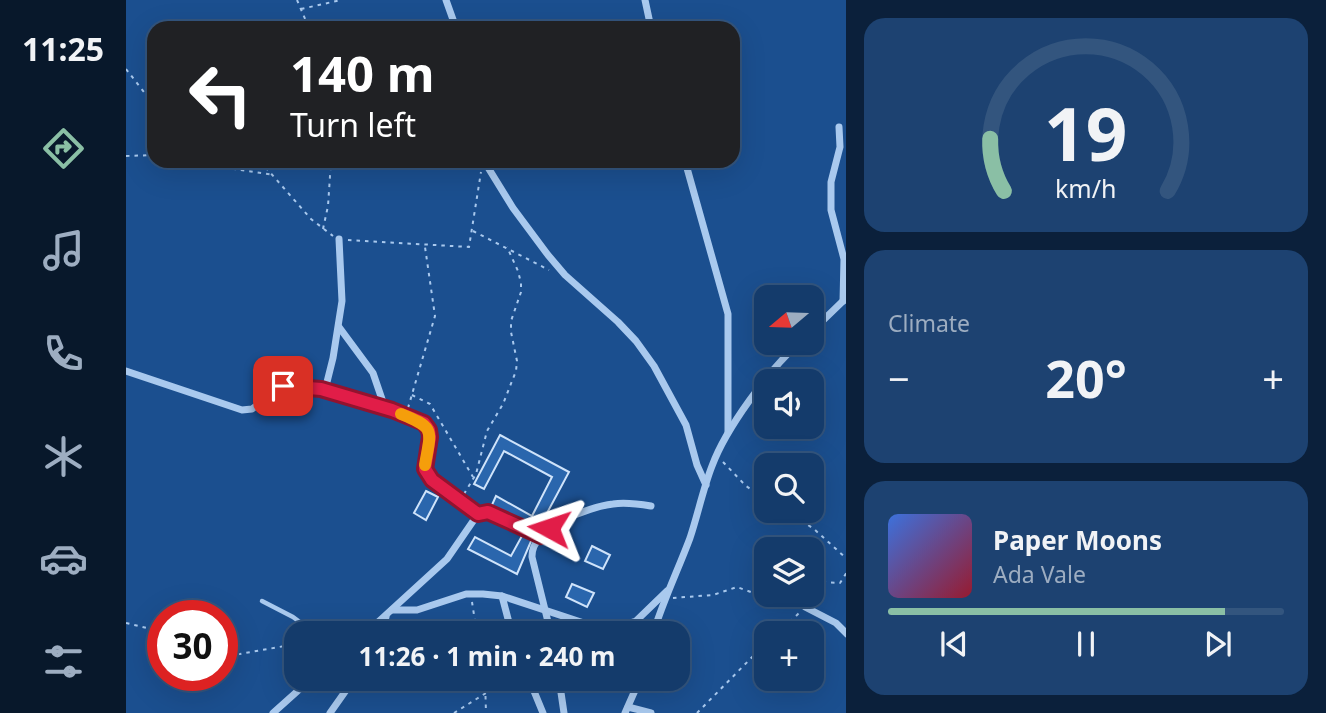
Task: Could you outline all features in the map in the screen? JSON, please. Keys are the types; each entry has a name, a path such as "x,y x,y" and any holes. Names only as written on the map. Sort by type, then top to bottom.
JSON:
{"street":[{"path":"446,0 454,21"},
{"path":"645,0 650,21"},
{"path":"824,320 845,300 844,258 831,209 831,182 838,158 839,127"},
{"path":"488,168 513,208 548,255 565,275 618,322 654,366 686,425 706,485"},
{"path":"687,168 728,314 728,432"},
{"path":"325,390 342,301 339,239"},
{"path":"339,327 373,373 385,408"},
{"path":"658,621 694,526 717,455 728,432 788,355"},
{"path":"126,371 242,410 252,409 283,386 325,390 406,416 427,426 430,434 426,472 432,480 478,514"},
{"path":"548,621 532,557 534,546 541,536 549,528 587,509 628,503 651,506"},
{"path":"380,621 447,559 478,514 488,512 541,536"},
{"path":"389,613 417,610 471,594 502,596 546,608 590,625 615,628 636,621 671,586"},
{"path":"502,596 509,621"},
{"path":"805,607 836,623 846,634"},
{"path":"386,621 389,613"},
{"path":"273,713 298,691"},
{"path":"330,713 346,691"},
{"path":"534,691 543,713"},
{"path":"561,691 564,713"},
{"path":"634,691 627,710 651,713"}],"lane":[{"path":"262,601 298,621"}],"path":[{"path":"297,0 306,21"},
{"path":"301,9 341,0"},
{"path":"126,69 147,96"},
{"path":"126,156 147,155"},
{"path":"228,168 274,175"},
{"path":"267,168 311,219 339,239 469,247 474,231 481,172"},
{"path":"323,229 328,206 331,168"},
{"path":"474,231 552,271"},
{"path":"406,416 435,316 424,246"},
{"path":"460,501 474,478 487,431 503,404 517,362 511,321 521,284 519,271 508,247"},
{"path":"412,395 430,404 474,478"},
{"path":"717,455 754,492"},
{"path":"805,523 846,559"},
{"path":"824,582 839,583 846,572"},
{"path":"666,600 713,595 737,587 754,593"},
{"path":"471,594 475,621"},
{"path":"791,621 805,607"},
{"path":"126,623 147,628"},
{"path":"238,654 284,646"},
{"path":"698,713 754,655"},
{"path":"454,713 486,693"},
{"path":"485,713 486,693"}],"building":[{"path":"500,435 569,472 539,528 491,507 496,496 532,516 552,477 504,451 484,489 474,484"},
{"path":"426,491 438,497 426,520 414,513"},
{"path":"523,534 532,539 517,574 468,549 475,537 511,556"},
{"path":"592,546 610,555 603,569 585,561"},
{"path":"572,584 594,593 587,607 566,597"}],"slow traffic":[{"path":"401,414 424,423 429,430 425,465"}],"route":[{"path":"283,386 306,390 321,389 392,410 424,423 430,434 425,469 432,480 478,514 488,512 541,536 549,528"}]}
